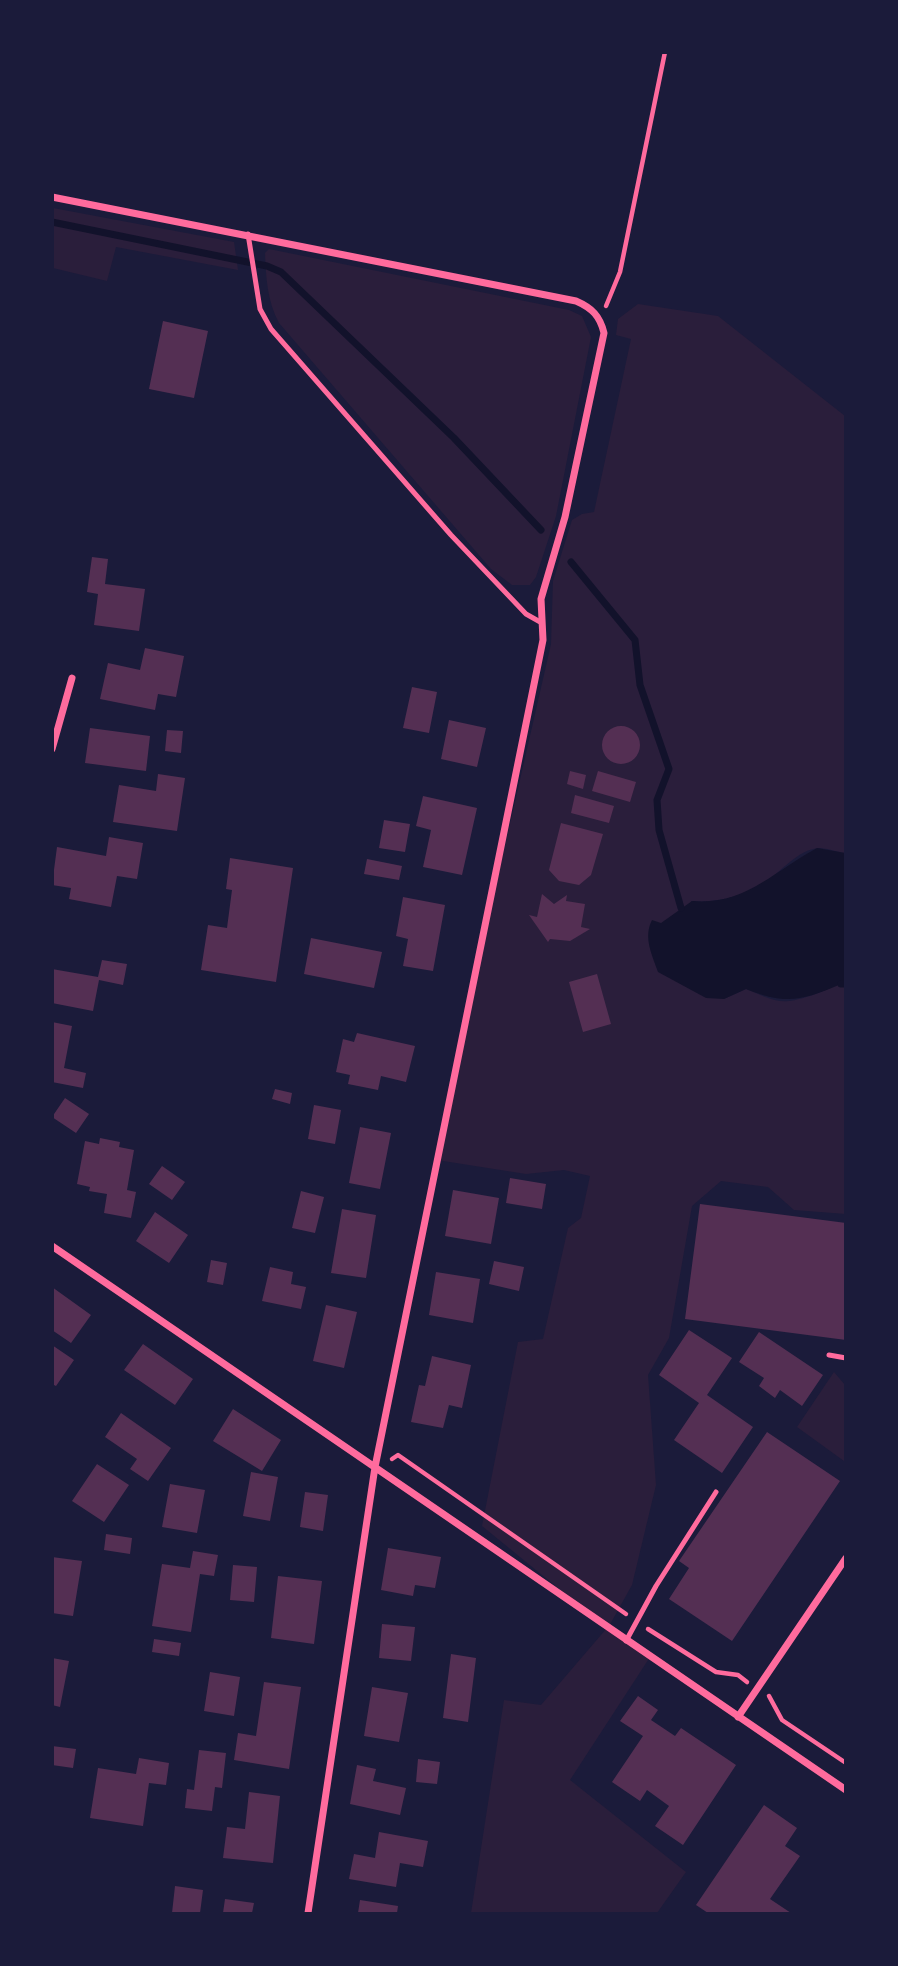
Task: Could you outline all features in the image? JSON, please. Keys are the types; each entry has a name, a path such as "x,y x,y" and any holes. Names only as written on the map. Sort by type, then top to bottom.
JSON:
{"street":[{"path":"52,197 248,234 576,302 589,307 602,323 603,341 565,517 541,598 543,640 374,1467 308,1913"},
{"path":"52,749 72,678"},
{"path":"52,1246 845,1790"},
{"path":"738,1717 845,1558"}],"lane":[{"path":"248,234 247,245 260,309 271,329 451,535 526,614 542,623"},
{"path":"829,1354 845,1358"},
{"path":"626,1641 716,1492"}],"path":[{"path":"597,315 611,298 621,272 665,52"},
{"path":"374,1467 398,1455 636,1621 716,1672 738,1675 774,1699 782,1720 845,1763"}],"shaded area":[{"path":"53,208 234,242 238,270 116,247 107,281 53,268"},
{"path":"269,249 569,310 582,316 591,337 556,516 536,577 530,585 512,585 491,569 279,323 268,289 265,253"},
{"path":"638,304 718,316 845,416 845,853 822,848 811,849 747,892 719,900 691,901 724,999 746,989 772,999 795,1000 827,989 845,978 846,1214 794,1210 768,1187 721,1181 692,1206 669,1338 648,1375 656,1485 632,1585 608,1628 650,1657 570,1780 686,1872 657,1913 471,1913 504,1700 541,1705 607,1628 482,1526 518,1342 543,1339 568,1228 581,1218 590,1176 564,1170 526,1174 437,1160 475,977 551,644 553,581 572,520 582,514 594,512 631,339 616,335 618,319"},
{"path":"817,848 845,853 846,979 841,984 794,999 772,997 746,989 724,999 706,998 658,972 648,939 652,920 661,923 692,901 711,901 743,892"},
{"path":"834,1372 845,1385 845,1479 844,1461 797,1427"}],"building":[{"path":"163,321 208,331 194,398 149,389"},
{"path":"92,557 108,559 105,584 145,589 139,631 94,625 98,594 87,592"},
{"path":"145,648 184,656 176,697 158,694 155,710 100,699 108,663 140,670"},
{"path":"412,687 437,692 429,733 403,728"},
{"path":"449,720 486,728 477,767 441,759"},
{"path":"621,726 635,731 640,745 635,759 621,764 607,759 602,745 607,731"},
{"path":"90,728 150,736 146,771 85,763"},
{"path":"167,730 183,731 181,753 165,751"},
{"path":"570,771 586,775 583,789 567,784"},
{"path":"598,771 636,782 630,802 592,791"},
{"path":"158,774 185,778 177,831 113,822 119,785 156,791"},
{"path":"575,795 614,806 609,823 571,813"},
{"path":"423,796 477,808 462,875 423,867 431,830 416,826"},
{"path":"384,820 410,824 405,852 379,848"},
{"path":"561,823 603,834 591,875 579,885 559,881 549,870"},
{"path":"109,837 143,843 137,879 117,876 111,907 69,899 71,888 52,885 57,847 106,856"},
{"path":"230,858 293,868 276,982 201,970 208,925 227,928 232,890 226,889"},
{"path":"367,859 402,866 399,880 364,874"},
{"path":"542,894 554,904 567,895 566,901 585,904 581,927 590,929 570,941 550,939 548,942 529,915 537,917"},
{"path":"403,897 445,905 433,971 403,966 408,939 396,936"},
{"path":"311,938 382,952 374,988 304,974"},
{"path":"102,960 127,964 123,985 99,980 93,1011 52,1003 52,969 98,977"},
{"path":"597,974 611,1024 583,1032 569,982"},
{"path":"52,1022 72,1026 64,1068 86,1073 83,1088 52,1082"},
{"path":"357,1033 415,1046 406,1082 381,1076 378,1090 348,1084 350,1075 336,1072 343,1039 354,1042"},
{"path":"275,1089 292,1093 290,1104 272,1099"},
{"path":"65,1098 89,1114 76,1133 52,1117"},
{"path":"314,1105 341,1110 335,1144 308,1139"},
{"path":"360,1127 391,1133 380,1189 349,1183"},
{"path":"100,1138 120,1142 119,1147 134,1150 127,1190 136,1192 131,1218 104,1213 107,1194 89,1191 90,1187 77,1184 85,1141 99,1144"},
{"path":"162,1166 185,1182 172,1200 149,1184"},
{"path":"510,1178 546,1184 542,1209 506,1203"},
{"path":"453,1190 499,1198 491,1244 445,1236"},
{"path":"301,1191 324,1197 315,1233 292,1228"},
{"path":"700,1204 846,1223 846,1340 685,1319"},
{"path":"342,1209 376,1215 366,1278 331,1273"},
{"path":"155,1212 188,1235 169,1263 136,1241"},
{"path":"211,1260 227,1263 223,1285 207,1282"},
{"path":"494,1261 524,1267 519,1291 489,1284"},
{"path":"270,1267 293,1272 291,1284 306,1287 301,1309 262,1301"},
{"path":"436,1272 480,1279 473,1323 429,1315"},
{"path":"52,1287 91,1315 71,1343 52,1330"},
{"path":"326,1305 357,1312 344,1368 313,1361"},
{"path":"689,1330 732,1358 707,1395 753,1427 722,1473 674,1440 699,1403 659,1375"},
{"path":"759,1332 823,1375 802,1406 780,1390 775,1398 759,1386 764,1378 739,1362"},
{"path":"143,1344 193,1379 175,1405 124,1370"},
{"path":"52,1345 74,1360 56,1386 52,1384"},
{"path":"432,1356 471,1365 462,1408 449,1405 443,1428 411,1422 419,1385 425,1386"},
{"path":"233,1409 281,1440 262,1471 213,1441"},
{"path":"121,1413 171,1448 148,1481 130,1469 137,1459 105,1437"},
{"path":"767,1432 840,1481 732,1641 669,1599 689,1568 679,1561"},
{"path":"97,1464 129,1485 104,1522 72,1501"},
{"path":"251,1472 278,1477 270,1521 243,1516"},
{"path":"170,1484 205,1490 197,1533 162,1527"},
{"path":"305,1492 328,1495 323,1531 300,1527"},
{"path":"106,1534 132,1538 130,1554 104,1550"},
{"path":"388,1548 441,1557 435,1588 415,1585 413,1596 381,1590"},
{"path":"193,1551 218,1555 214,1576 200,1574 191,1632 152,1626 162,1564 190,1568"},
{"path":"52,1557 82,1561 73,1616 52,1613"},
{"path":"233,1565 257,1567 254,1602 230,1600"},
{"path":"278,1576 322,1581 314,1644 271,1638"},
{"path":"382,1624 415,1627 411,1661 379,1658"},
{"path":"154,1639 181,1643 179,1656 152,1652"},
{"path":"451,1654 476,1658 468,1722 443,1718"},
{"path":"52,1658 69,1661 60,1707 52,1705"},
{"path":"210,1672 240,1677 234,1716 204,1711"},
{"path":"264,1682 301,1687 289,1769 234,1760 238,1733 256,1736"},
{"path":"372,1687 408,1693 399,1742 364,1736"},
{"path":"638,1696 658,1710 651,1720 675,1736 681,1728 736,1765 683,1845 655,1826 669,1806 647,1790 640,1801 612,1782 643,1736 620,1721"},
{"path":"52,1746 76,1749 73,1768 52,1765"},
{"path":"199,1750 226,1753 222,1788 215,1787 212,1811 185,1808 187,1789 194,1790"},
{"path":"139,1758 169,1763 166,1785 149,1783 143,1826 90,1818 98,1768 136,1774"},
{"path":"418,1759 440,1762 437,1784 416,1782"},
{"path":"357,1765 376,1769 373,1781 406,1788 400,1815 350,1804"},
{"path":"249,1792 280,1796 273,1863 223,1858 227,1827 245,1829"},
{"path":"764,1805 797,1828 785,1846 800,1856 770,1899 791,1913 708,1913 696,1905"},
{"path":"379,1832 428,1841 423,1867 400,1863 396,1887 349,1879 354,1854 375,1858"},
{"path":"175,1886 203,1890 200,1913 172,1913"},
{"path":"225,1899 254,1903 252,1913 223,1913"},
{"path":"360,1900 398,1906 397,1913 358,1913"}],"waterway":[{"path":"52,222 267,266 281,272 454,438 541,530"},
{"path":"571,562 635,640 640,685 669,769 657,800 659,830 681,908"},
{"path":"841,984 846,984"}]}
